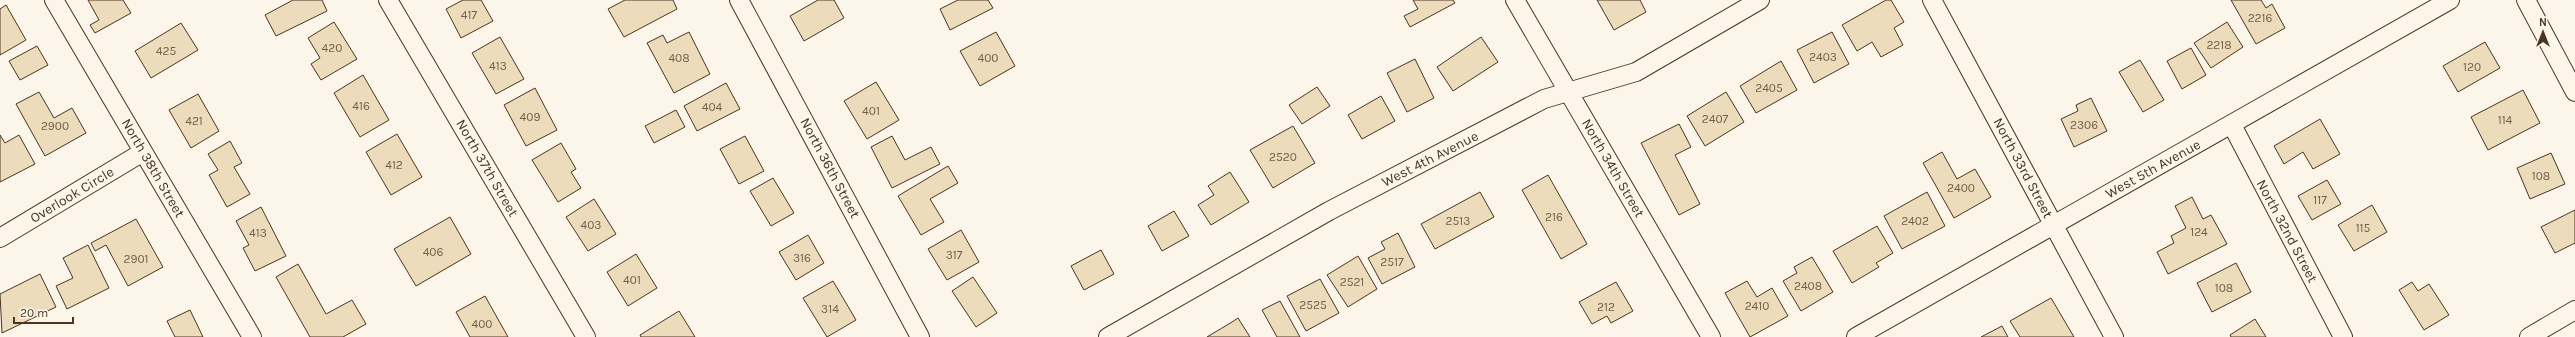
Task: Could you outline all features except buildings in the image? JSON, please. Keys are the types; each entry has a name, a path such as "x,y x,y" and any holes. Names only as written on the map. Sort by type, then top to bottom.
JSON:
{"street":[{"name":"North 38th Street","path":"54,0 252,337"},
{"name":"North 37th Street","path":"388,0 586,337"},
{"name":"North 36th Street","path":"739,0 920,337"},
{"name":"North 34th Street","path":"1515,0 1711,337"},
{"name":"West 4th Avenue","path":"1108,337 1329,211 1544,99 1636,72 1760,0"},
{"name":"North 33rd Street","path":"1932,0 2114,337"},
{"name":"West 5th Avenue","path":"1856,337 2450,0"},
{"path":"2526,0 2575,92"},
{"name":"North 32nd Street","path":"2232,125 2343,337"},
{"name":"Overlook Circle","path":"0,238 143,152"},
{"path":"2530,337 2575,310"}]}
